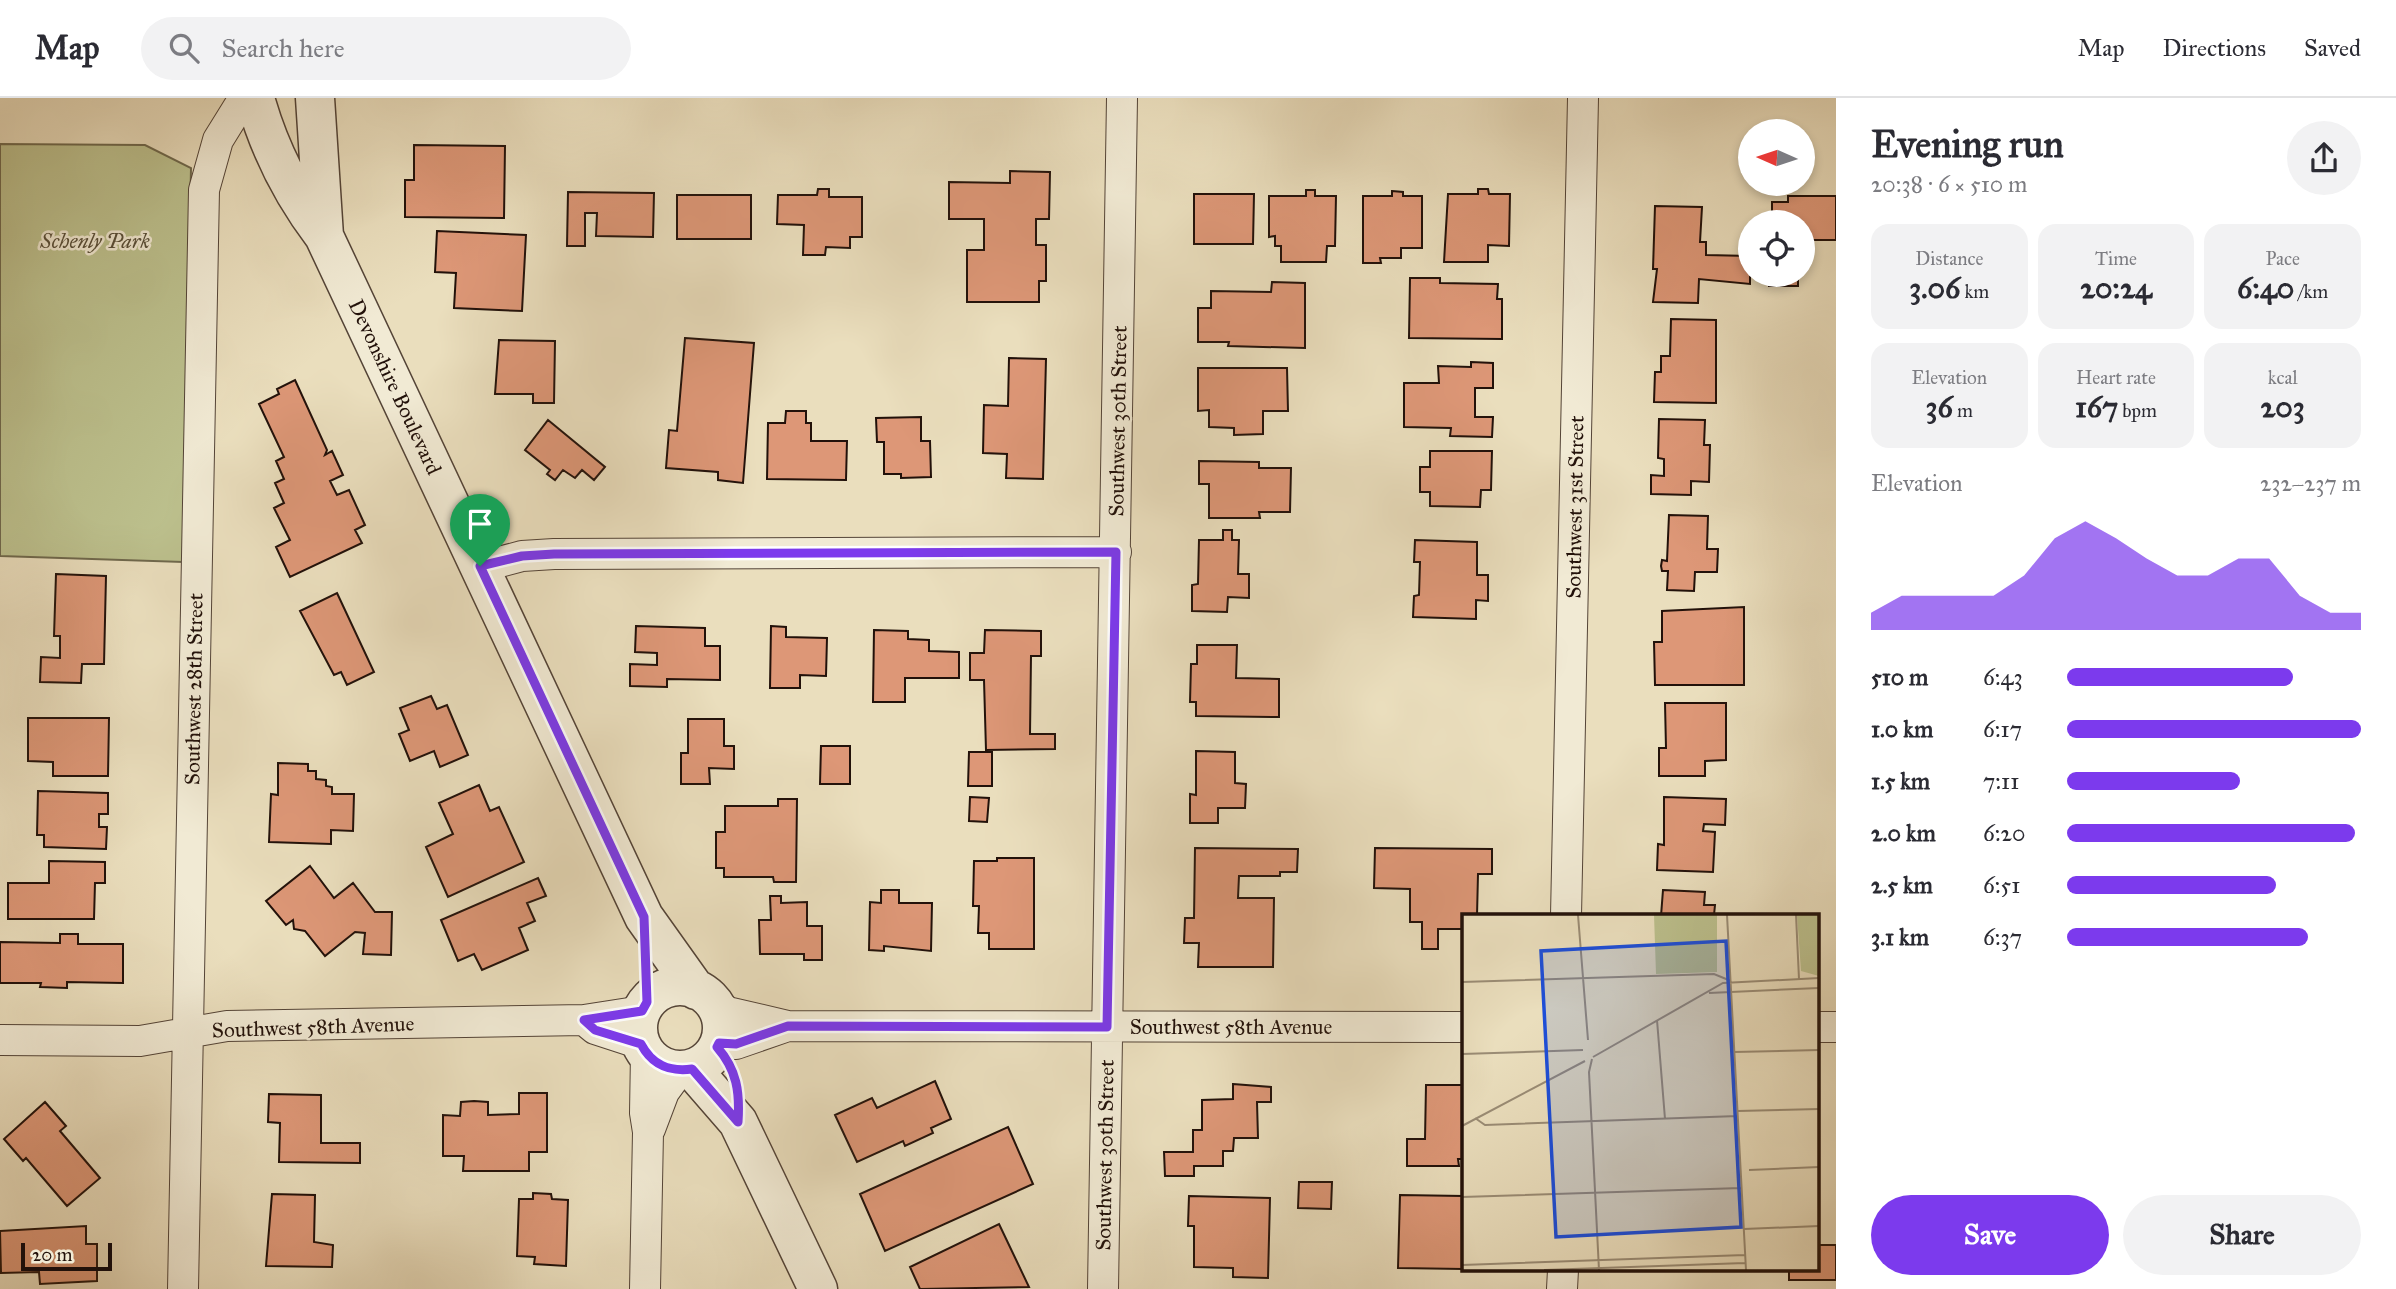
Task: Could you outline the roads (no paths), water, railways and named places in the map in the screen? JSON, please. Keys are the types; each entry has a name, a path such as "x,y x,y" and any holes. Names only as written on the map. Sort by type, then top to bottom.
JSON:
{"street":[{"name":"Southwest 28th Street","path":"183,1289 204,190 218,140 244,98"},
{"name":"Devonshire Boulevard","path":"255,98 265,135 300,205 324,236 644,917 703,995"},
{"name":"Devonshire Boulevard","path":"315,98 324,236"},
{"name":"Southwest 30th Street","path":"1103,1289 1122,98"},
{"name":"Southwest 31st Street","path":"1566,914 1583,98"},
{"path":"480,566 522,556 554,554 1116,552"},
{"name":"Devonshire Boulevard","path":"644,917 644,1027"},
{"path":"645,1289 648,1132 645,1113 644,1027 657,993 669,987 703,995 721,1020 702,1057 664,1092 648,1132"},
{"name":"Southwest 58th Avenue","path":"703,995 728,1012 788,1026 1462,1027"},
{"name":"Southwest 58th Avenue","path":"0,1040 140,1041 227,1026 584,1020 595,1030 644,1027"},
{"name":"Southwest 58th Avenue","path":"702,1057 788,1026"},
{"path":"644,1027 661,1066 702,1057"},
{"path":"1818,1027 1836,1027"},
{"path":"702,1057 738,1122 818,1289"}],"park label":[{"name":"Schenly Park","path":"95,241"}]}
